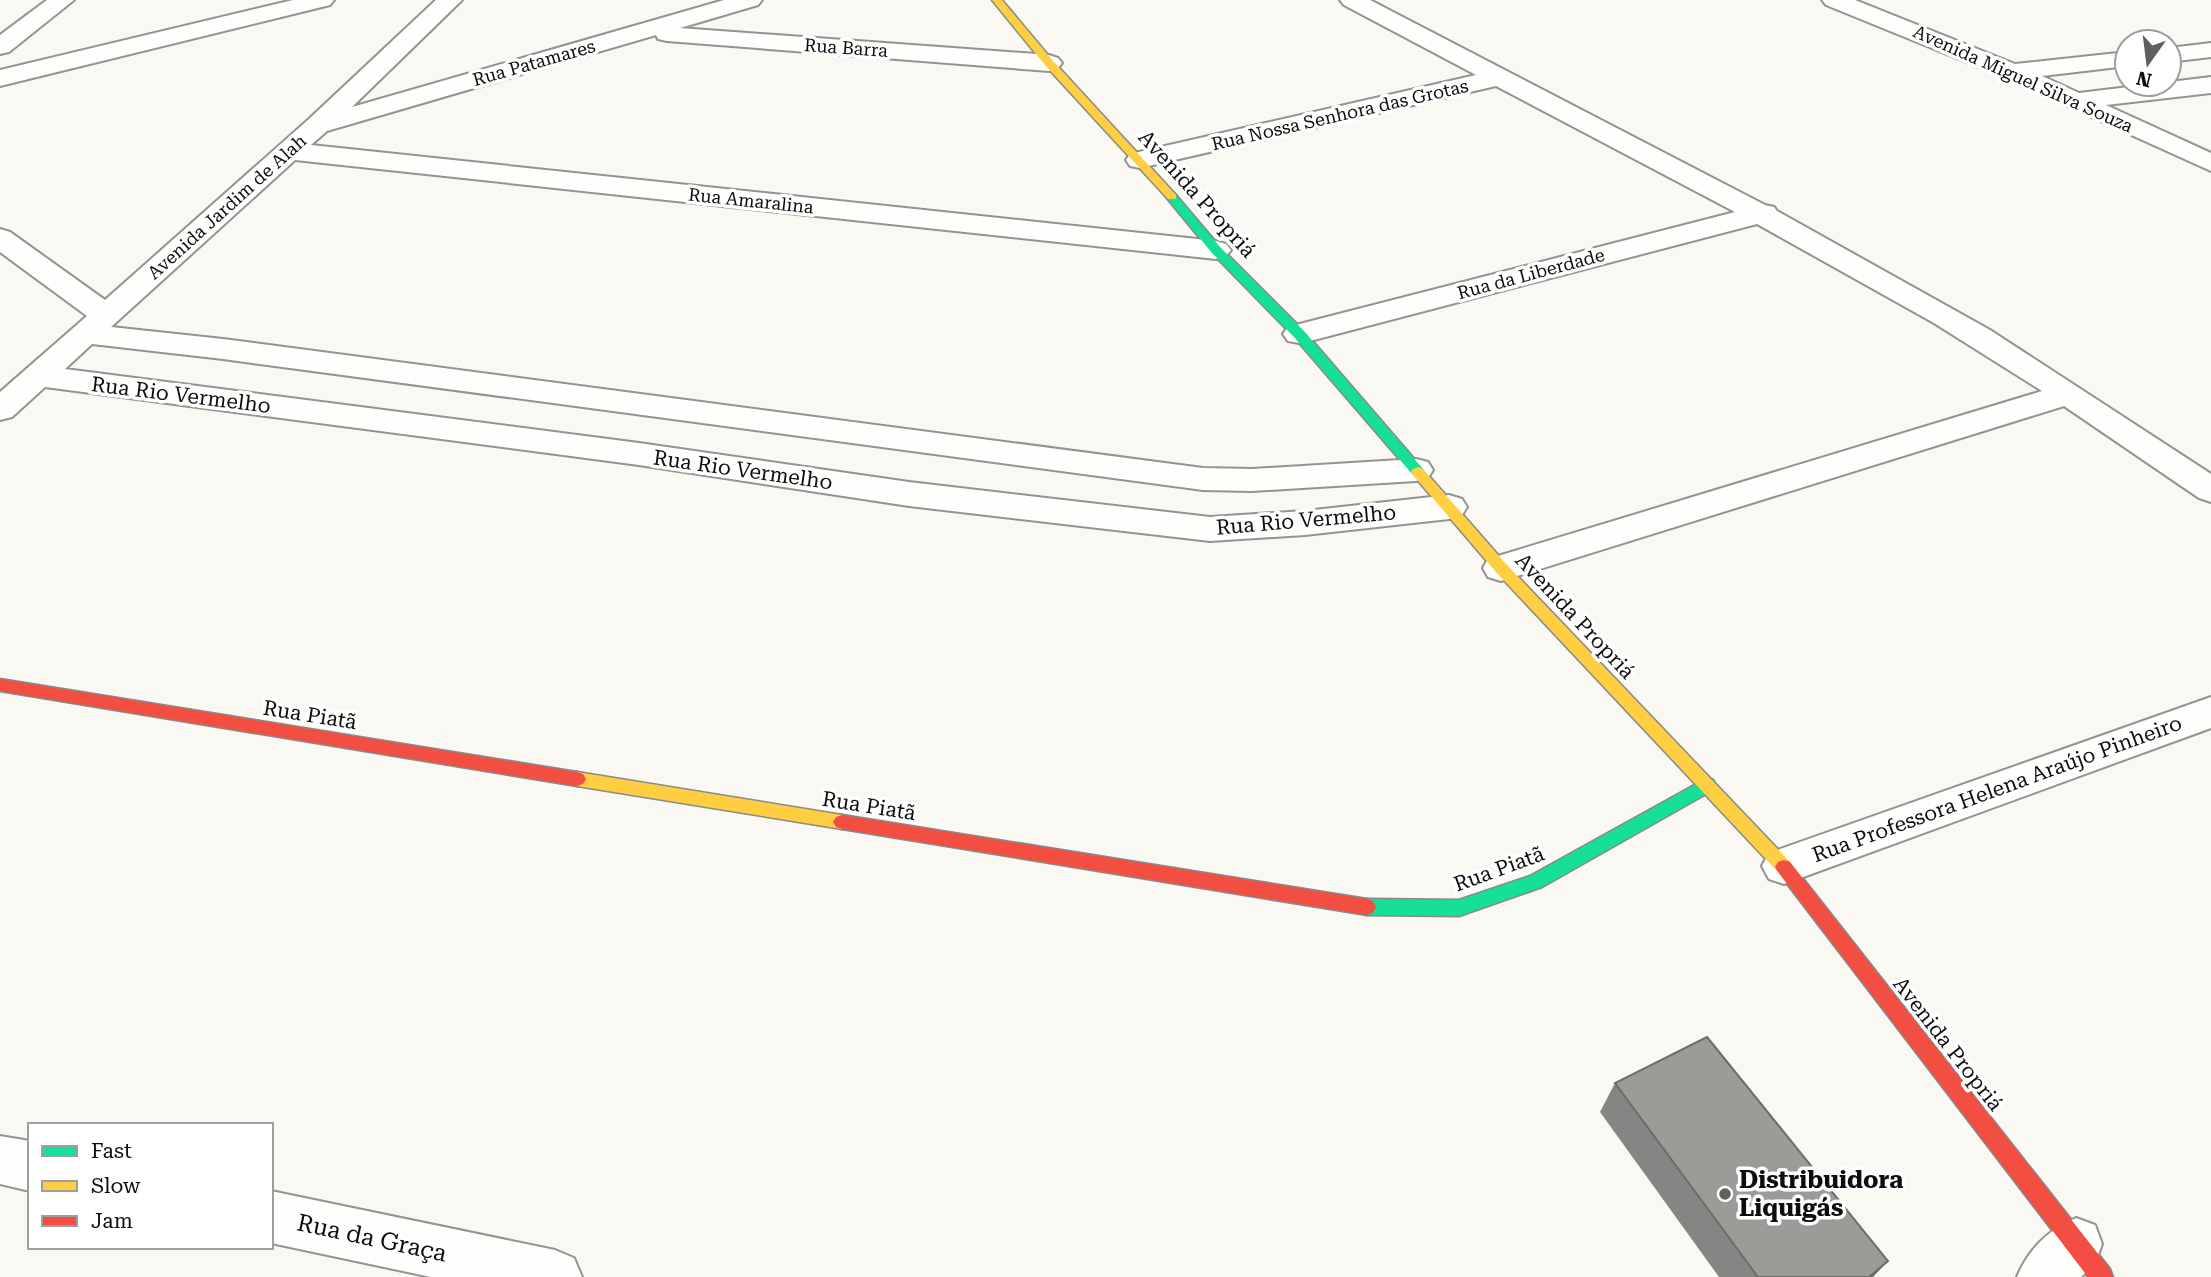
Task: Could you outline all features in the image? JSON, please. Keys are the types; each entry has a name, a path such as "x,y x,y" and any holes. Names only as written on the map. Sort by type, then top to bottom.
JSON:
{"street":[{"path":"0,47 62,0"},
{"path":"0,78 322,0"},
{"name":"Avenida Jardim de Alah","path":"0,410 318,125 450,0"},
{"name":"Rua Patamares","path":"318,125 751,0"},
{"name":"Avenida Propriá","path":"997,0 1049,63 1140,160 1216,250 1299,334 1501,568 1784,866 2074,1266"},
{"path":"1352,0 1764,214 1948,318 2211,490"},
{"name":"Avenida Miguel Silva Souza","path":"1834,0 1948,44 2211,163"},
{"path":"1897,0 1948,44"},
{"name":"Rua Barra","path":"643,32 1049,63"},
{"path":"2183,53 2211,50"},
{"path":"2012,72 2113,61"},
{"name":"Rua Nossa Senhora das Grotas","path":"1140,160 1498,78"},
{"path":"2078,101 2211,85"},
{"name":"Rua Amaralina","path":"287,151 1216,250"},
{"name":"Rua da Liberdade","path":"1299,334 1764,214"},
{"path":"0,239 97,325"},
{"name":"Rua Rio Vermelho","path":"97,325 223,349 1203,479 1252,480 1416,470"},
{"name":"Rua Rio Vermelho","path":"39,376 639,454 909,494 1210,529 1304,523 1449,507"},
{"path":"1501,568 2067,394"},
{"name":"Rua Piatã","path":"0,685 1361,907 1459,908 1536,882 1707,785"},
{"name":"Rua Professora Helena Araújo Pinheiro","path":"1784,866 2211,712"},
{"path":"0,1160 28,1166"},
{"name":"Rua da Graça","path":"273,1217 555,1277"}],"building":[{"name":"Distribuidora Liquigás","path":"1707,1037 1888,1261 1869,1277 1758,1277 1615,1083"}],"traffic: fast":[{"path":"1172,197 1216,250 1299,334 1418,472"},
{"path":"1367,907 1459,908 1536,882 1707,785"}],"traffic: slow":[{"path":"997,0 1049,63 1172,197"},
{"path":"1418,472 1501,568 1784,867"},
{"path":"577,779 842,822"}],"traffic: jam":[{"path":"0,685 577,779"},
{"path":"842,822 1367,907"},
{"path":"1784,867 2102,1277"}],"place":[{"name":"Distribuidora Liquigás","path":"1725,1194"}]}
